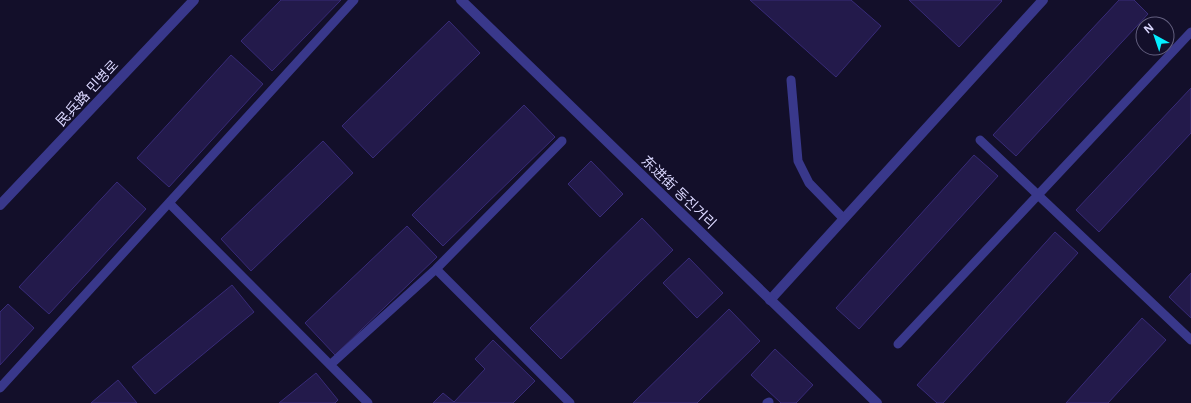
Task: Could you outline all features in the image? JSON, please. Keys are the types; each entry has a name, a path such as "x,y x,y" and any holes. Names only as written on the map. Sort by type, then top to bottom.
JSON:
{"street":[{"name":"民兵路 민병로","path":"0,205 194,0"},
{"name":"东进街 동진거리","path":"461,0 877,403"},
{"path":"770,300 1044,0"}],"lane":[{"path":"0,388 354,0"},
{"path":"898,344 1191,32"},
{"path":"791,80 798,161 809,183 844,219"},
{"path":"980,140 1191,340"},
{"path":"330,365 436,269 562,141"},
{"path":"169,203 368,403"},
{"path":"436,269 570,403"}],"building":[{"path":"281,0 341,0 272,71 241,41"},
{"path":"750,0 851,0 881,26 836,77"},
{"path":"909,0 1001,0 1002,1 959,47"},
{"path":"1119,0 1134,0 1148,14 1146,16 1135,16 1135,28 1016,156 993,135"},
{"path":"449,21 480,53 373,158 342,126"},
{"path":"231,55 263,84 169,187 137,158"},
{"path":"1191,88 1191,133 1099,232 1076,210"},
{"path":"524,105 555,137 443,246 412,215"},
{"path":"323,141 353,173 251,271 221,239"},
{"path":"974,155 998,176 859,329 836,308"},
{"path":"591,161 623,194 600,217 568,184"},
{"path":"117,182 146,209 49,314 19,287"},
{"path":"642,218 673,250 561,359 530,328"},
{"path":"407,226 437,257 335,355 305,323"},
{"path":"1055,232 1078,253 943,403 937,403 917,385"},
{"path":"689,258 723,293 697,318 663,283"},
{"path":"1191,273 1191,318 1169,297"},
{"path":"232,285 254,312 155,394 132,367"},
{"path":"8,304 34,328 0,365 0,312"},
{"path":"729,309 760,341 697,403 633,403"},
{"path":"1142,318 1166,340 1108,403 1066,403"},
{"path":"493,340 535,381 513,403 433,403 443,393 454,402 485,369 475,359"},
{"path":"775,349 813,385 796,403 781,403 751,375"},
{"path":"316,373 338,400 335,403 279,403"},
{"path":"118,380 137,403 91,403"}]}
